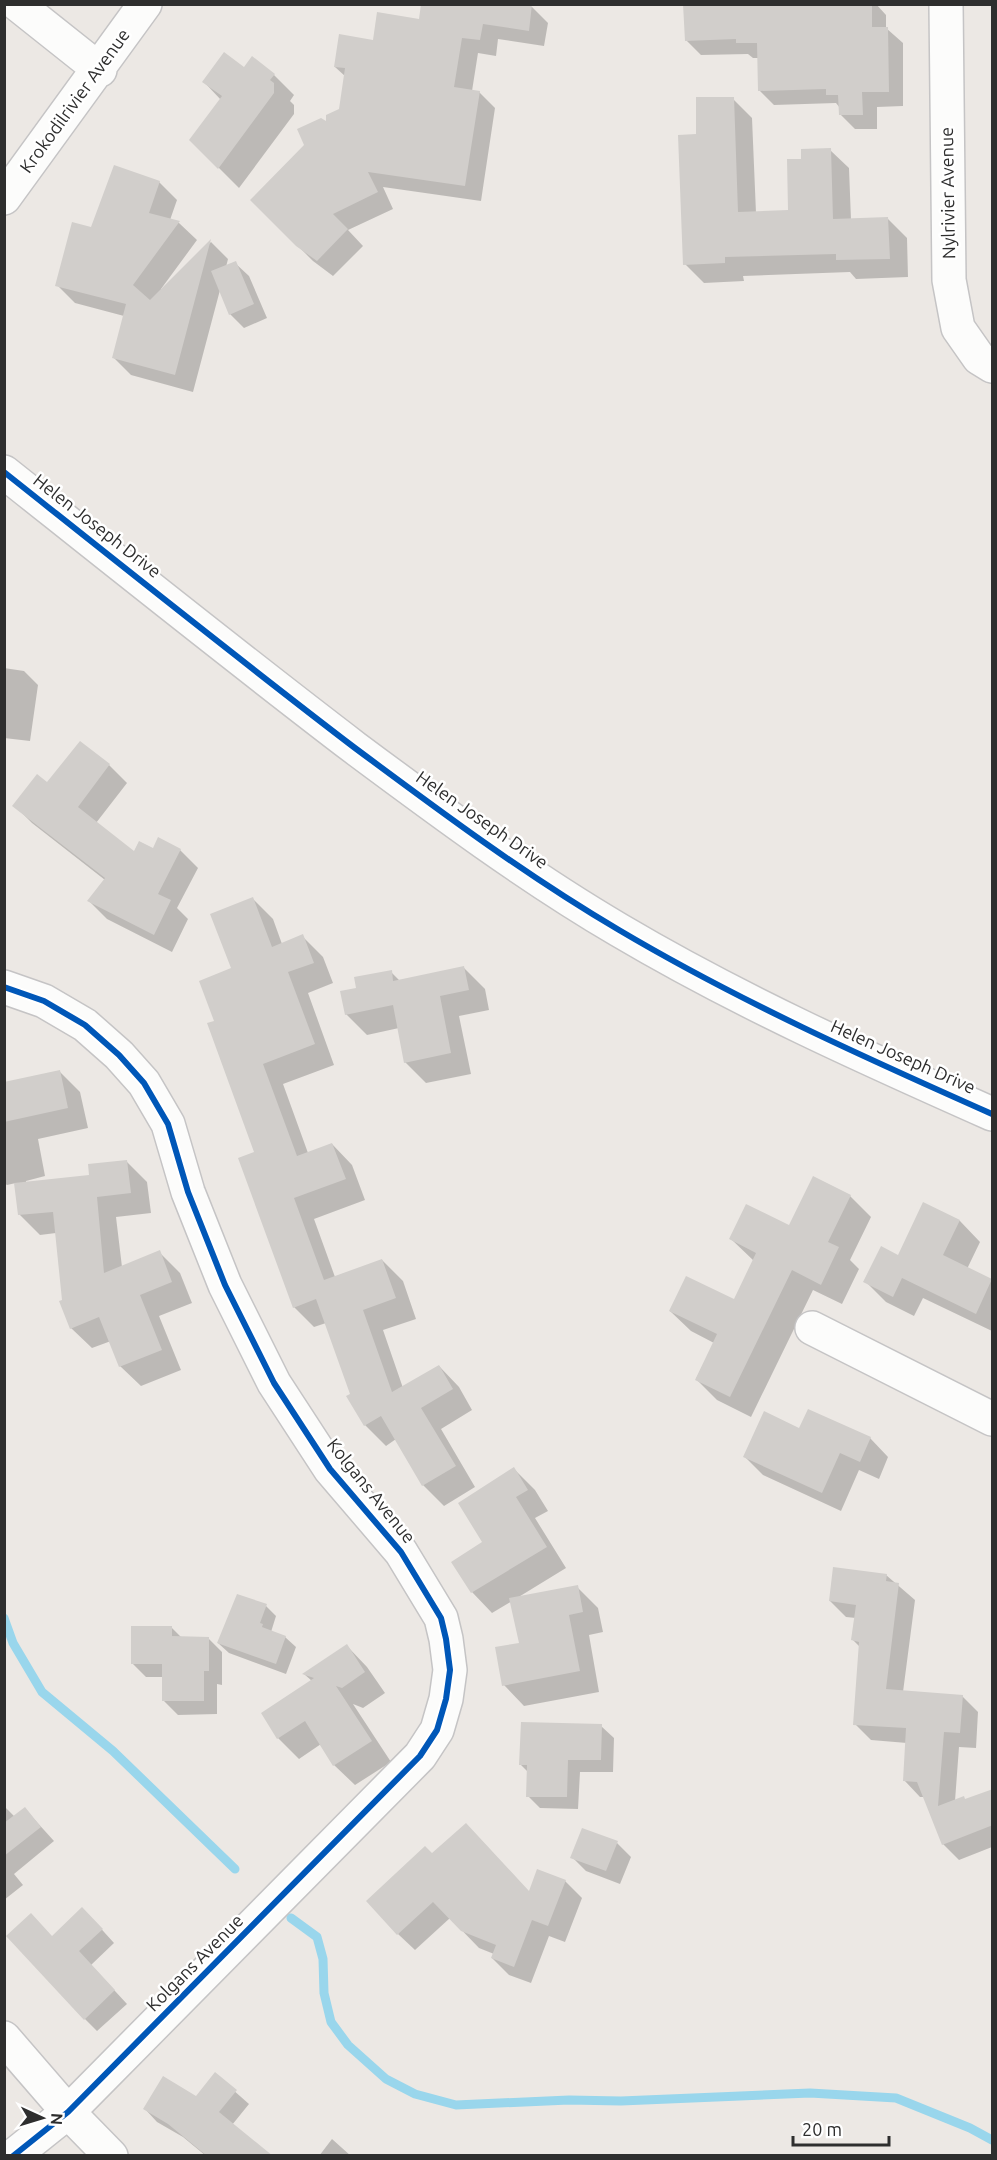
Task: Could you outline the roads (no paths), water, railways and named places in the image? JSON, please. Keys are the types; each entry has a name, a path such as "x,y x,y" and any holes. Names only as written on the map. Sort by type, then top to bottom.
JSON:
{"street":[{"path":"16,4 99,70"},
{"name":"Krokodilrivier Avenue","path":"4,198 145,4"},
{"name":"Nylrivier Avenue","path":"946,4 949,280 958,328 979,358 993,366"},
{"name":"Helen Joseph Drive","path":"4,472 274,686 474,836 619,930 749,1001 862,1056 993,1114"},
{"name":"Kolgans Avenue","path":"4,987 44,1002 85,1025 119,1055 144,1083 168,1124 188,1192 225,1285 273,1383 330,1469 401,1552 428,1594 441,1617 450,1670 446,1699 436,1730 420,1756 68,2112 13,2156"},
{"path":"812,1328 993,1419"},
{"path":"4,2038 68,2112 111,2156"}],"waterway":[{"path":"4,1618 13,1643 42,1692 113,1751 235,1869"},
{"path":"291,1918 317,1937 323,1959 324,1993 331,2022 348,2045 386,2079 415,2094 456,2105 810,2093 896,2098 970,2128 992,2140"}]}
